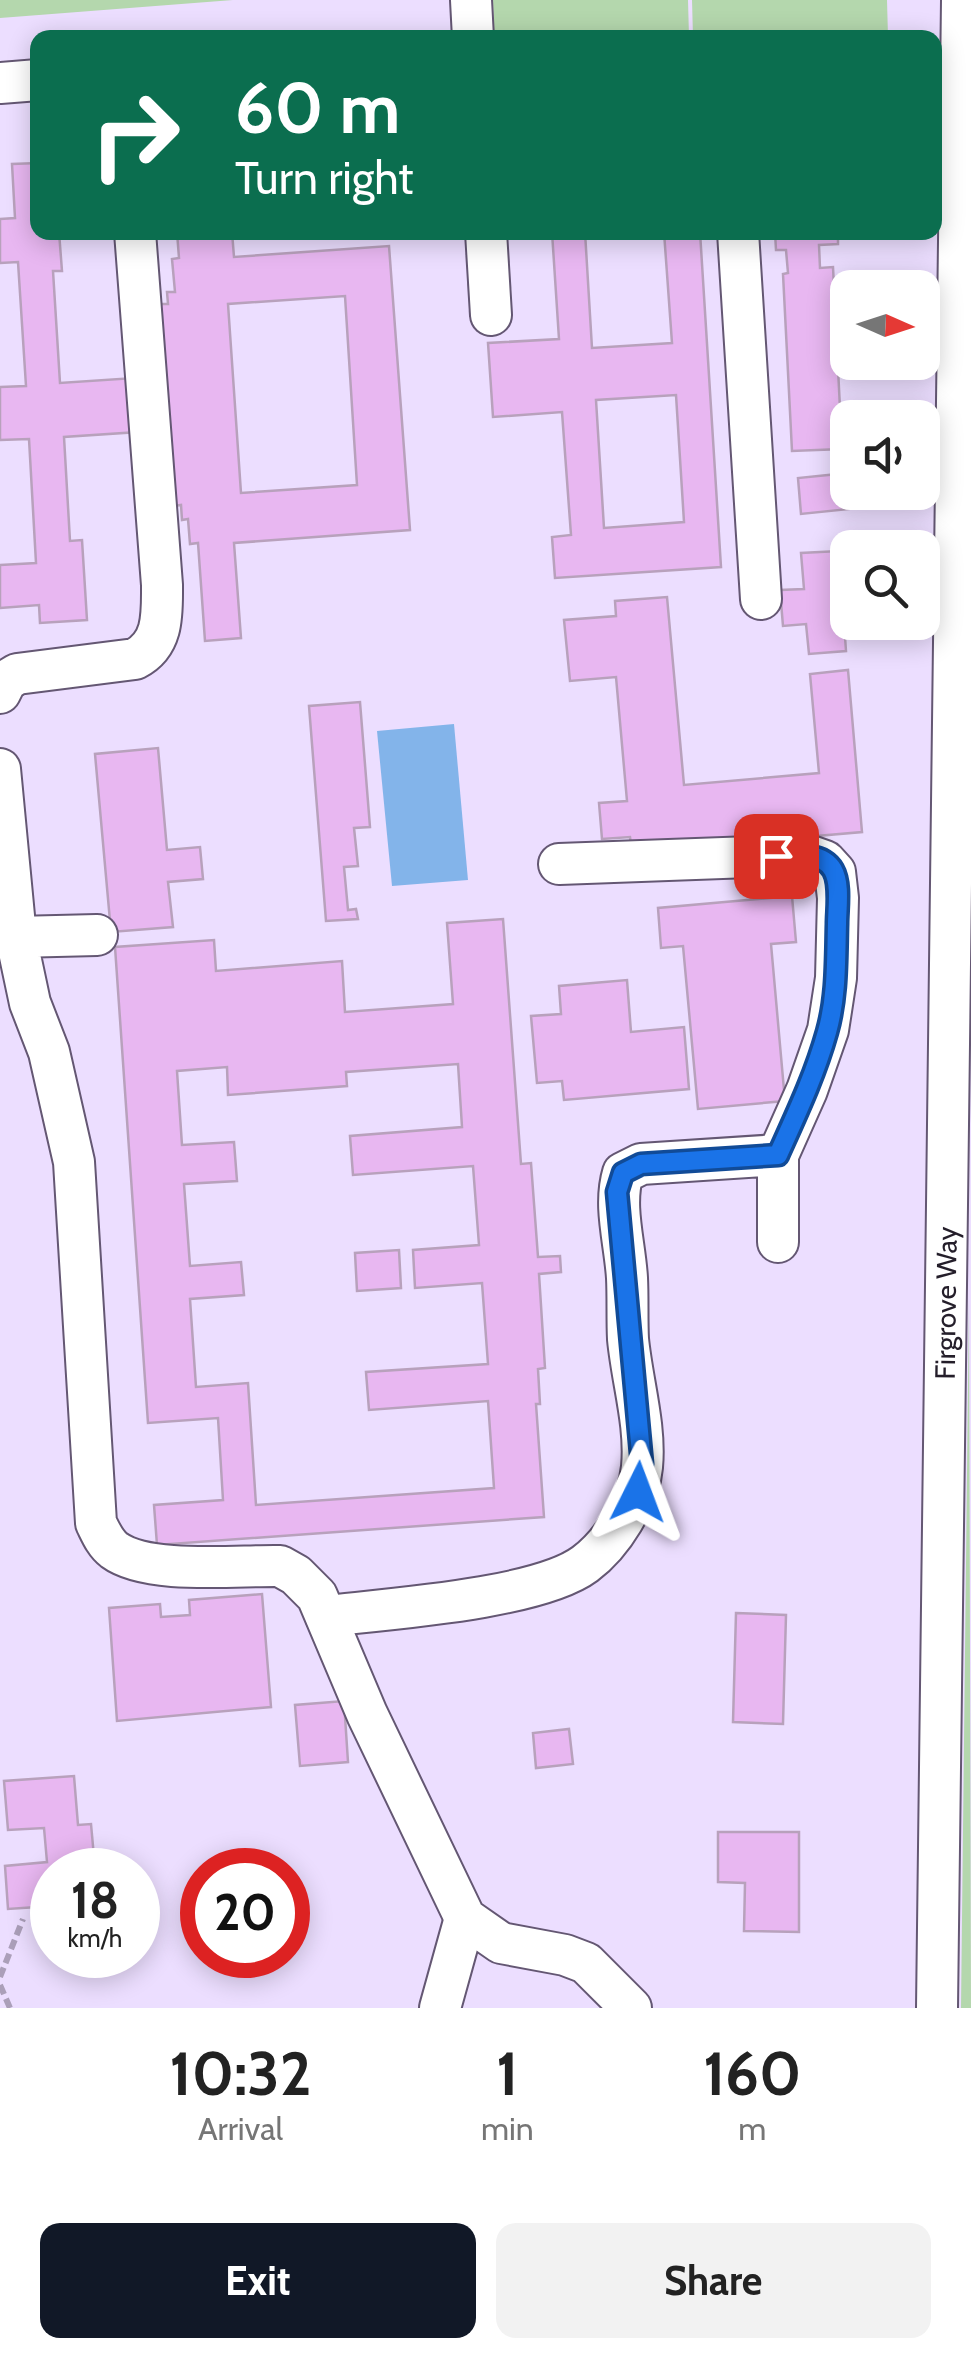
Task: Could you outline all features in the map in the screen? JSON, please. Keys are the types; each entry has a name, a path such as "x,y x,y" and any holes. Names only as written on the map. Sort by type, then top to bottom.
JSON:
{"street":[{"path":"470,0 472,30"},
{"name":"Firgrove Way","path":"937,2008 962,0"},
{"path":"0,83 30,81"},
{"path":"0,692 6,680 17,674 135,659 147,653 158,638 162,584 136,240"},
{"path":"486,240 491,315"},
{"path":"739,240 761,599"},
{"path":"0,769 16,937 74,1162 96,1524 116,1552 164,1566 280,1566 296,1575 317,1596 367,1714 465,1918 501,1943 566,1955 586,1963 631,2008"},
{"path":"559,864 808,855 825,862 835,872 836,978 828,1030 778,1155 778,1242"},
{"path":"16,937 97,935"},
{"path":"326,1616 510,1591 562,1576 586,1563 607,1541 638,1492 642,1464 617,1192 623,1173 641,1164 778,1155"},
{"path":"440,2008 465,1918"}],"path":[{"path":"0,1978 22,1919"},
{"path":"0,1985 10,2008"}],"green space":[{"path":"0,0 233,0 0,18"},
{"path":"493,0 688,0 689,30 494,30"},
{"path":"692,0 887,0 888,30 693,30"},
{"path":"969,1297 971,2008 961,2008"}],"water":[{"path":"454,724 468,880 392,886 377,731"}],"building":[{"path":"30,163 30,240 60,240 62,271 53,271 60,383 134,378 138,432 64,437 70,541 82,540 87,620 40,623 39,605 0,608 0,565 36,563 29,439 0,440 0,387 26,386 18,262 0,263 0,219 15,218 12,164"},
{"path":"178,240 233,240 234,257 389,246 410,530 234,543 241,638 205,641 198,543 190,544 188,519 182,520 181,505 173,506 159,304 168,304 167,292 175,292 172,259 179,258","holes":["345,296 357,485 241,493 228,304"]},
{"path":"553,240 585,240 592,348 672,343 665,240 701,240 721,567 555,578 552,537 571,535 562,412 493,417 488,343 559,339","holes":["676,395 684,522 604,528 596,400"]},
{"path":"775,240 838,240 838,244 819,245 820,268 833,267 830,380 839,380 840,400 830,400 830,449 792,451 783,274 788,273 786,250 776,250"},
{"path":"830,475 830,510 840,510 801,514 798,478"},
{"path":"830,551 830,640 845,640 846,651 809,654 806,624 783,626 780,590 804,589 801,553"},
{"path":"667,597 684,785 819,773 810,674 848,670 862,832 632,852 630,837 602,839 599,803 627,801 616,677 570,681 564,620 616,616 615,601"},
{"path":"360,702 370,827 354,828 358,866 344,867 348,910 356,909 358,919 326,921 309,706"},
{"path":"158,748 167,850 200,847 203,879 168,882 173,927 111,932 95,754"},
{"path":"792,896 796,942 771,944 785,1101 698,1109 683,946 661,948 658,908"},
{"path":"503,919 521,1164 531,1163 538,1257 560,1256 561,1272 539,1274 545,1368 538,1369 540,1404 536,1404 544,1517 157,1545 154,1505 223,1500 218,1418 148,1423 115,947 214,940 216,971 342,961 345,1012 453,1004 447,923","holes":["458,1064 462,1127 350,1136 353,1175 473,1166 479,1245 413,1250 415,1288 482,1283 488,1364 366,1372 369,1410 488,1401 494,1488 256,1505 248,1383 196,1387 190,1299 244,1295 241,1262 190,1266 184,1184 237,1181 234,1142 182,1145 177,1071 227,1067 228,1095 347,1086 346,1072"]},
{"path":"627,980 631,1032 684,1027 689,1089 564,1100 562,1081 537,1083 531,1016 561,1014 559,986"},
{"path":"399,1250 401,1288 357,1291 355,1253"},
{"path":"262,1594 271,1707 117,1721 109,1608 160,1604 161,1617 190,1615 189,1600"},
{"path":"736,1613 786,1615 783,1724 733,1722"},
{"path":"344,1701 348,1762 300,1766 295,1705"},
{"path":"569,1729 573,1764 536,1768 533,1733"},
{"path":"74,1776 78,1825 91,1824 93,1848 46,1848 44,1828 8,1830 4,1781"},
{"path":"718,1832 799,1832 799,1932 744,1931 745,1883 718,1882"},
{"path":"30,1864 30,1908 8,1909 5,1866"}],"route":[{"path":"638,1492 642,1464 640,1425 628,1340 625,1249 617,1192 623,1173 641,1164 778,1155 828,1030 836,978 835,872 825,862 808,855 776,856"}]}
